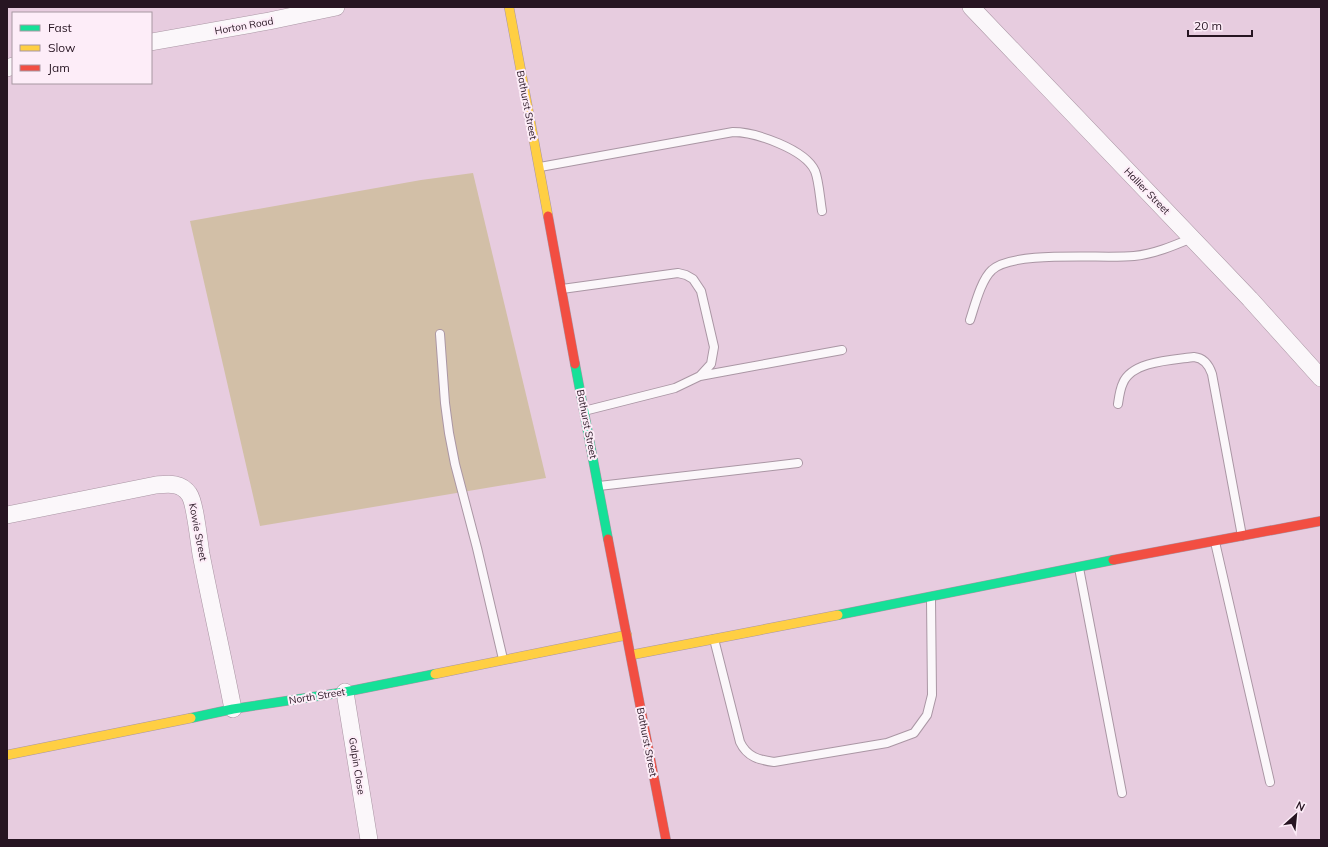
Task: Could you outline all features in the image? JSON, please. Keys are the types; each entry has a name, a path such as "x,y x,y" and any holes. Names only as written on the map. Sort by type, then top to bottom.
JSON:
{"street":[{"name":"Horton Road","path":"152,42 269,21 336,7"},
{"name":"Bathurst Street","path":"509,7 598,487 666,840"},
{"name":"Hallier Street","path":"972,7 1250,298 1321,378"},
{"name":"Kowie Street","path":"7,515 156,485 173,484 182,487 190,495 194,510 201,554 233,709"},
{"path":"630,654 1321,521"},
{"name":"North Street","path":"7,755 233,709 345,692 627,635"},
{"name":"Galpin Close","path":"345,692 369,840"}],"lane":[{"path":"539,167 732,132 743,132 757,135 780,144 805,158 813,166 816,172 822,211"},
{"path":"970,320 985,281 992,270 1004,262 1022,258 1134,256 1153,253 1192,238"},
{"path":"562,289 678,273 686,274 693,279 701,292 714,347 711,364 700,376"},
{"path":"440,334 445,403 449,433 455,464 477,548 503,660"},
{"path":"584,411 675,388 700,376 842,350"},
{"path":"1118,404 1122,383 1126,377 1134,371 1150,364 1194,357 1208,364 1212,374 1242,537"},
{"path":"598,487 798,462"},
{"path":"1215,542 1270,782"},
{"path":"1078,567 1122,793"},
{"path":"714,639 740,742 744,750 750,755 765,761 774,762 887,743 914,733 927,715 932,695 931,597"}],"shaded area":[{"path":"473,173 546,478 260,526 190,221 421,180"}],"traffic: fast":[{"path":"575,364 608,539"},
{"path":"838,615 1113,560"},
{"path":"191,718 233,709 345,692 435,674"}],"traffic: slow":[{"path":"509,7 548,216"},
{"path":"631,655 838,615"},
{"path":"435,674 627,635"},
{"path":"7,755 191,718"}],"traffic: jam":[{"path":"548,216 575,364"},
{"path":"1113,560 1321,521"},
{"path":"608,539 666,840"}]}
